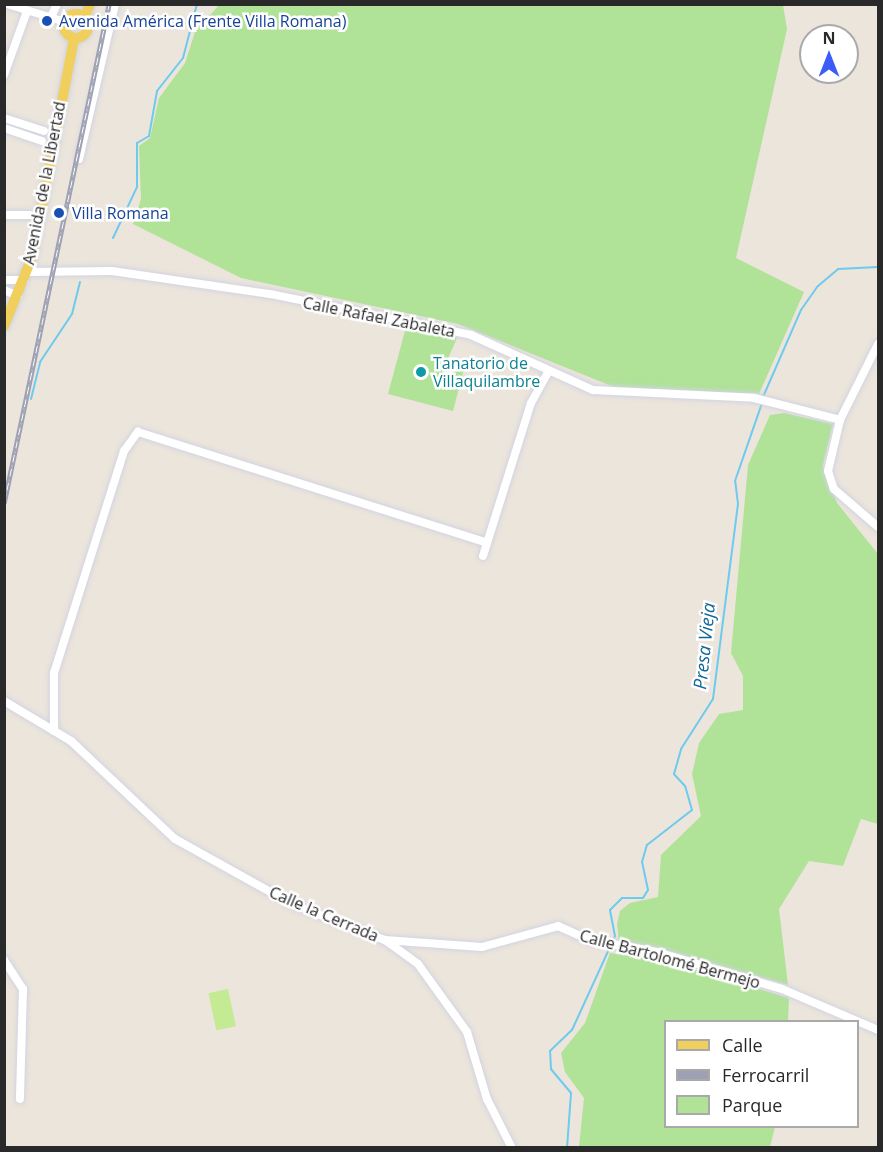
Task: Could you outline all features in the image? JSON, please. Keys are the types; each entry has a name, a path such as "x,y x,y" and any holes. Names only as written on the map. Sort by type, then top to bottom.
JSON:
{"main road":[{"path":"85,17 75,14 65,22 66,32 74,38 87,31 85,17 90,4"},
{"name":"Avenida de la Libertad","path":"4,326 25,276 74,38"}],"street":[{"path":"7,4 65,22"},
{"path":"51,17 57,4"},
{"path":"79,159 115,4"},
{"path":"4,75 27,10"},
{"path":"4,118 44,131"},
{"path":"4,128 42,141"},
{"path":"4,215 30,215"},
{"name":"Calle Rafael Zabaleta","path":"4,280 25,276 112,271 270,294 471,335 593,390 763,400 840,420"},
{"path":"4,290 18,296"},
{"path":"879,344 840,420 829,457 831,480 855,511 879,527"},
{"path":"483,556 531,404 549,371"},
{"path":"54,731 54,673 124,451 138,432 487,543"},
{"name":"Calle la Cerrada","path":"4,701 54,731 175,839 292,904 385,940 424,970 454,1008 494,1118 512,1148"},
{"name":"Calle Bartolomé Bermejo","path":"385,940 482,947 558,927 609,946 657,952 782,989 855,1020"},
{"path":"7,962 23,989 20,1099"},
{"name":"Calle Bartolomé Bermejo","path":"859,1022 879,1030"}],"green space":[{"path":"219,5 783,5 787,29 736,258 804,292 759,394 619,389 458,324 241,278 133,224 141,199 139,146 150,138 159,98 185,63 195,32"},
{"path":"406,327 457,338 442,372 453,375 456,366 464,369 453,411 388,394"},
{"path":"784,413 833,424 823,465 837,503 878,554 878,824 861,819 843,866 809,861 779,909 788,985 665,950 619,943 617,924 620,911 630,903 658,897 661,855 701,816 692,774 699,743 719,714 743,710 743,676 731,653 748,465 770,415"},
{"path":"610,953 675,963 789,998 788,1020 664,1020 664,1128 775,1128 770,1147 579,1147 584,1098 565,1072 561,1053 585,1023"},
{"path":"228,989 236,1026 216,1030 208,993"}],"waterway":[{"path":"113,238 137,187 137,143 149,136 157,91 183,58 197,4"},
{"name":"Presa Vieja","path":"763,397 801,310 818,286 838,269 878,267"},
{"path":"31,399 40,362 72,314 80,282"},
{"name":"Presa Vieja","path":"567,1148 571,1093 551,1069 550,1051 572,1030 615,936 610,910 622,898 643,898 648,890 642,862 647,845 692,810 685,786 674,774 681,749 713,699 738,504 735,481 762,403"}],"railway":[{"path":"4,503 109,4"}],"place":[{"name":"Avenida América (Frente Villa Romana)","path":"47,21"},
{"name":"Villa Romana","path":"59,213"},
{"name":"Tanatorio de Villaquilambre","path":"421,372"}]}
